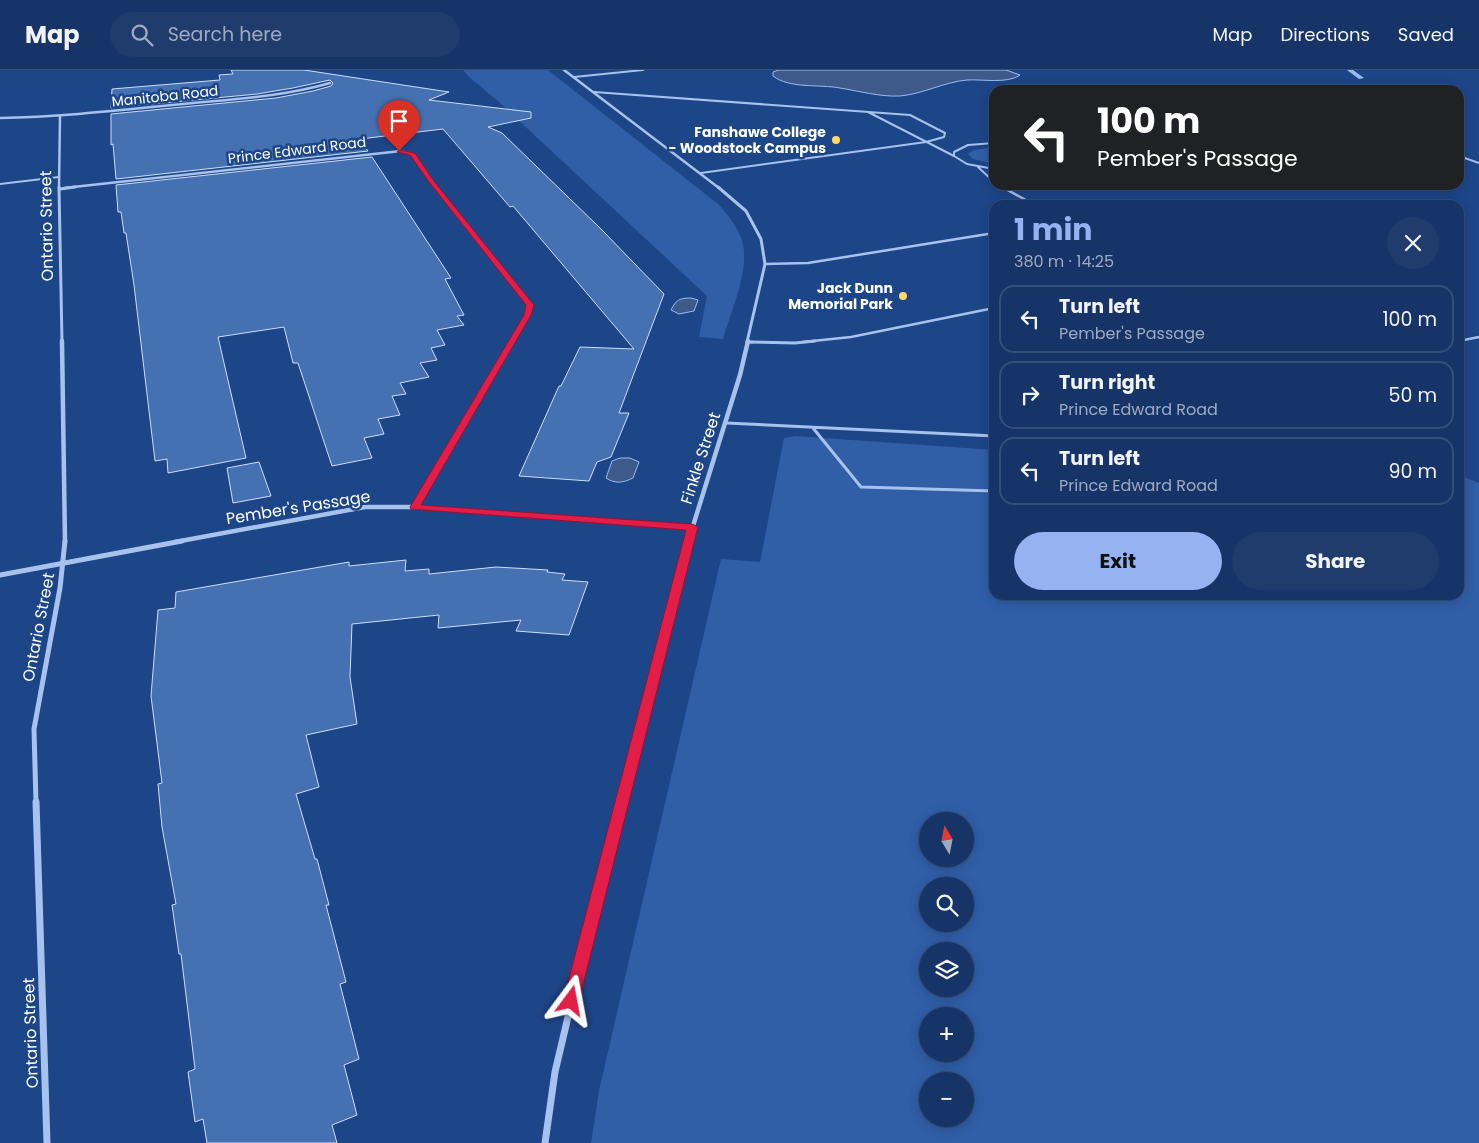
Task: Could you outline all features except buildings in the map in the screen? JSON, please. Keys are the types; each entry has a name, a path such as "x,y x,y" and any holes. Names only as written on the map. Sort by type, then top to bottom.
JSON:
{"street":[{"name":"Finkle Street","path":"545,1143 555,1072 577,975 626,793 692,527 726,424 765,264 761,240 749,216 737,202 564,70"},
{"name":"Manitoba Road","path":"0,118 60,116 268,95 310,89 330,83"},
{"name":"Ontario Street","path":"47,1143 34,729 64,564 66,536 59,177 60,116"},
{"name":"Prince Edward Road","path":"60,189 373,153 401,151 412,154 431,181 530,305 528,315 415,507"},
{"name":"Pember's Passage","path":"0,575 349,509 381,506 692,527"}],"lane":[{"path":"574,77 643,70"},
{"path":"594,92 910,115 945,133 944,137 926,142 702,174"},
{"path":"866,111 954,156 962,162 989,168"},
{"path":"954,156 954,152 959,148 989,143"},
{"path":"1464,158 1479,163"},
{"path":"978,167 989,177"},
{"path":"0,184 59,177"},
{"path":"1007,190 1026,200"},
{"path":"765,264 808,263 989,234"},
{"path":"747,342 795,343 851,337 989,309"},
{"path":"1464,341 1479,337"},
{"path":"726,424 989,436"},
{"path":"813,428 860,487 989,491"}],"shaded area":[{"path":"463,70 548,70 718,204 736,227 743,244 744,255 741,279 723,339 699,337 707,296"},
{"path":"779,70 1006,70 1020,75 1015,78 1002,80 958,81 917,93 892,96 788,83 773,76 773,72"},
{"path":"989,148 989,163 973,159 968,154 974,150"},
{"path":"691,298 698,300 694,311 679,314 671,310 678,300"},
{"path":"795,436 989,450 989,600 1464,600 1464,477 1479,483 1479,1143 591,1143 599,1091 721,559 760,562 784,438"},
{"path":"620,458 630,458 639,462 633,478 619,482 606,478 612,461"}],"waterway":[{"path":"1350,70 1361,78"}],"place":[{"name":"Fanshawe College - Woodstock Campus","path":"836,140"},
{"name":"Jack Dunn Memorial Park","path":"903,296"}],"route":[{"path":"399,151 412,154 431,181 516,285 530,305 528,315 415,507 692,527 626,793 571,1001"}]}
